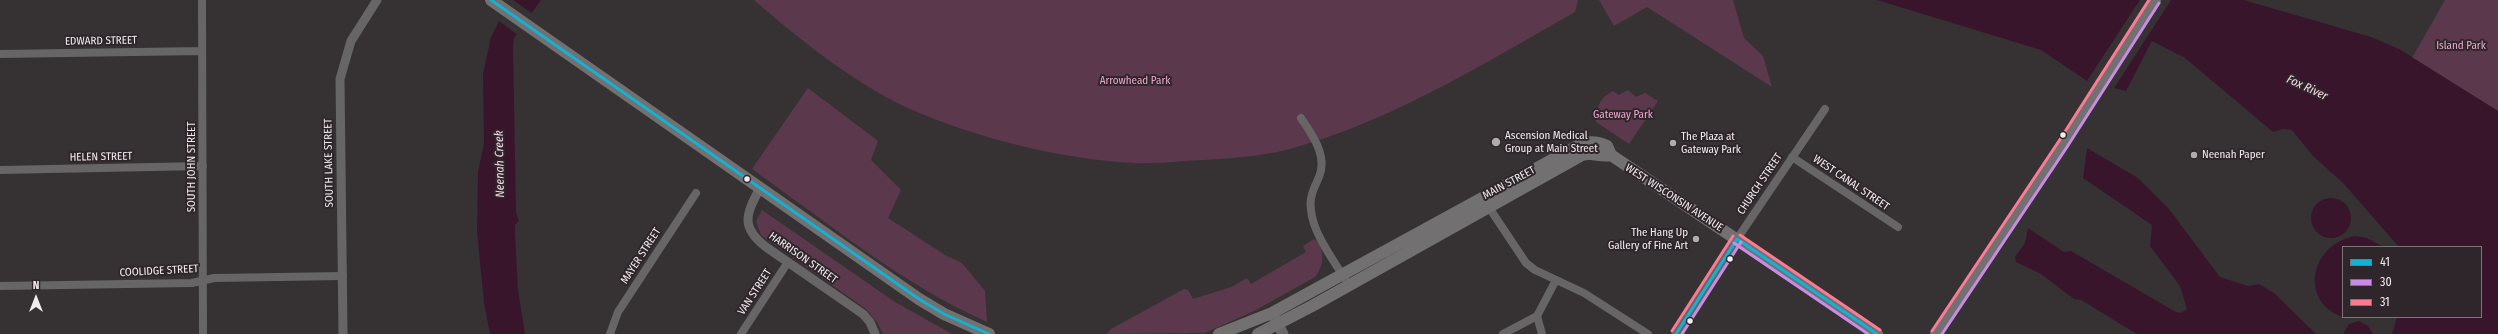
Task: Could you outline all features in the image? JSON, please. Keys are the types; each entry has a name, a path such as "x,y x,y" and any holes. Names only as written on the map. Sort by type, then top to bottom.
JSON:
{"main road":[{"path":"1936,334 2155,0"},
{"path":"495,3 919,299 969,326 989,334"},
{"name":"MAIN STREET","path":"1219,334 1272,313 1345,279 1486,201 1581,144 1591,142 1602,144 1607,146 1611,155"},
{"name":"WEST WISCONSIN AVENUE","path":"1611,155 1877,334"},
{"name":"MAIN STREET","path":"1258,334 1280,329 1345,279"},
{"path":"1272,313 1280,329"}],"street":[{"name":"SOUTH JOHN STREET","path":"202,0 203,334"},
{"name":"SOUTH LAKE STREET","path":"343,334 340,79 351,41 376,0"},
{"name":"EDWARD STREET","path":"0,54 202,51"},
{"name":"CHURCH STREET","path":"1676,334 1737,239 1825,108"},
{"path":"1301,118 1317,144 1321,161 1319,177 1311,198 1313,220 1345,279"},
{"name":"WEST CANAL STREET","path":"1792,157 1898,227"},
{"name":"HELEN STREET","path":"0,170 203,166"},
{"name":"HARRISON STREET","path":"760,188 748,214 750,230 758,241 864,314 870,322 875,334"},
{"name":"MAYER STREET","path":"610,334 618,312 696,193"},
{"path":"1486,201 1526,263 1535,270 1584,293 1648,334"},
{"name":"VAN STREET","path":"741,334 788,262"},
{"name":"COOLIDGE STREET","path":"0,286 192,283 214,278 342,276"},
{"path":"1503,334 1537,316 1556,280"},
{"path":"1537,316 1542,334"}],"green space":[{"name":"Arrowhead Park","path":"754,0 1578,0 1575,12 1475,69 1407,104 1337,134 1300,146 1252,156 1160,163 1135,163 1080,158 1052,153 968,131 917,112 874,90 831,62"},
{"path":"1599,0 1733,0 1744,38 1763,56 1772,87 1647,7 1614,26"},
{"name":"Island Park","path":"2445,0 2498,0 2498,111 2412,58"},
{"path":"808,88 878,141 871,160 901,190 888,218 945,255 962,263 985,291 987,322 925,290 895,271 866,252 752,169"},
{"name":"Gateway Park","path":"1628,90 1636,97 1645,93 1658,101 1629,144 1596,122 1598,107 1604,97 1613,91 1619,95"},
{"path":"762,210 895,302 952,334 883,334 877,322 866,309 761,235 756,221"},
{"path":"1314,239 1318,243 1322,252 1322,263 1315,277 1254,311 1205,333 1107,334 1111,329 1184,289 1188,290 1193,299 1231,287 1247,278 1251,284 1306,252 1303,246"}],"water":[{"name":"Neenah Creek","path":"510,0 541,0 514,38 513,46 516,212 519,221 515,225 515,232 518,290 525,334 490,334 484,303 477,231 478,172 484,143 483,74 491,37"},
{"name":"Fox River","path":"1877,0 2244,0 2371,37 2399,49 2498,111 2498,334 2392,334 2397,318 2482,318 2482,246 2398,246 2344,184 2313,156 2292,130 2283,129 2273,132 2185,58 2152,41 2126,91 2087,81 2041,50"},
{"path":"2087,148 2138,178 2169,209 2220,277 2248,286 2259,284 2274,293 2316,334 2137,334 2081,300 2074,299 2041,274 2016,262 2015,257 2025,243 2028,228 2064,252 2071,251 2176,312 2181,313 2187,309 2180,286 2150,246 2152,225 2083,178"},
{"path":"2335,198 2342,201 2348,207 2351,218 2350,226 2342,235 2335,238 2327,238 2320,235 2312,226 2311,214 2314,207 2323,199"},
{"path":"2355,236 2367,238 2382,246 2342,246 2342,316 2329,310 2320,300 2316,288 2315,275 2319,262 2327,250 2339,241"},
{"path":"2359,321 2368,326 2373,334 2343,334 2349,324"}],"pier":[{"path":"508,0 513,0 533,14 518,35 499,21"},
{"path":"2140,0 2171,0 2114,88 2087,81"}],"transit line":[{"name":"41","path":"491,0 919,299 944,314 989,334"},
{"name":"31","path":"1932,331 2059,141 2149,0"},
{"name":"30","path":"1942,334 2067,147 2159,3"},
{"name":"31","path":"1740,235 1880,330"},
{"name":"31","path":"1672,331 1733,236"},
{"name":"41","path":"1737,239 1877,334"},
{"name":"41","path":"1676,334 1737,239"},
{"name":"30","path":"1682,334 1741,242"},
{"name":"30","path":"1734,243 1868,334"}],"place":[{"name":"Ascension Medical Group at Main Street","path":"1496,142"},
{"name":"The Plaza at Gateway Park","path":"1673,143"},
{"name":"Neenah Paper","path":"2194,155"},
{"name":"The Hang Up Gallery of Fine Art","path":"1696,239"}]}
